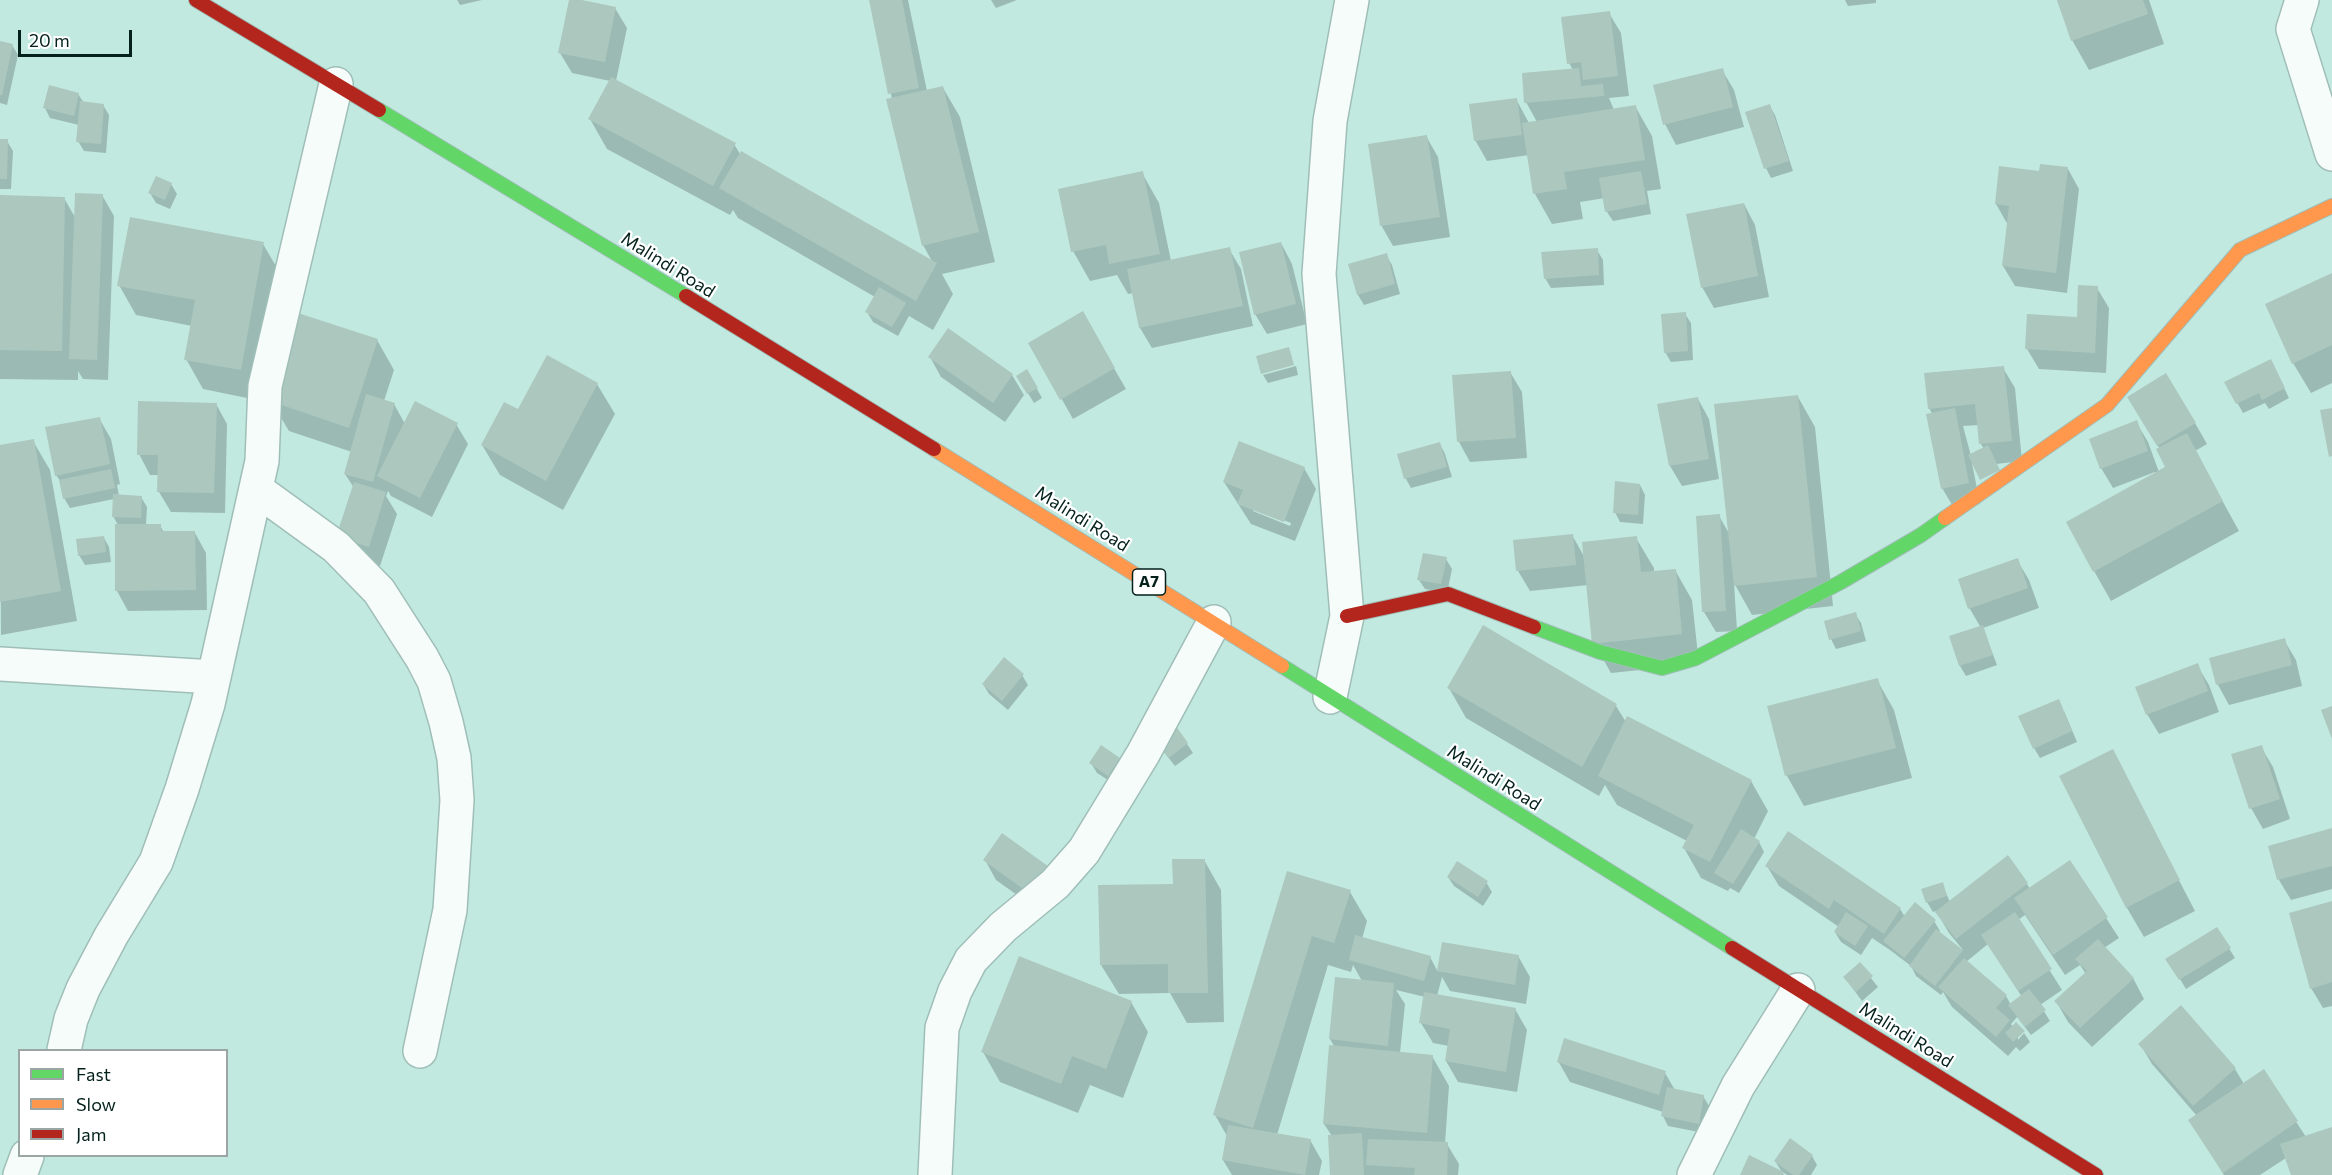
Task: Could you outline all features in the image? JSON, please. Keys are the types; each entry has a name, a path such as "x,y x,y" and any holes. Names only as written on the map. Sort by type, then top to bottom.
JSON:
{"main road":[{"name":"Malindi Road","path":"196,0 1214,622 1330,697 2096,1175"},
{"path":"1347,616 1448,594 1600,652 1641,663 1662,668 1696,658 1800,604 1921,535 2107,405 2240,250 2332,206"}],"street":[{"path":"1330,697 1347,616 1319,274 1330,121 1352,0"},
{"path":"2302,0 2293,29 2332,154"},
{"path":"64,1049 71,1019 83,990 111,936 156,862 182,789 208,704 262,461 265,386 336,84"},
{"path":"256,489 336,547 379,591 434,681 446,722 454,758 457,800 450,910 420,1051"},
{"path":"935,1175 942,1028 955,991 970,960 1003,927 1055,884 1084,851 1143,754 1214,622"},
{"path":"0,664 214,677"},
{"path":"1694,1175 1738,1086 1798,990"},
{"path":"20,1175 26,1157"}],"building":[{"path":"569,0 582,0 616,7 605,62 558,53"},
{"path":"869,0 902,0 919,88 888,94"},
{"path":"2057,0 2143,0 2148,14 2071,41"},
{"path":"1610,11 1618,76 1583,80 1581,62 1567,64 1561,17"},
{"path":"0,41 13,44 2,95 0,95"},
{"path":"1579,68 1581,86 1603,84 1604,96 1524,103 1522,73"},
{"path":"1723,68 1733,107 1663,125 1653,85"},
{"path":"611,77 736,143 713,186 588,119"},
{"path":"49,85 79,93 74,116 43,108"},
{"path":"943,86 979,232 922,246 886,99"},
{"path":"1517,98 1522,135 1474,141 1469,104"},
{"path":"80,101 104,104 101,144 76,142"},
{"path":"1770,104 1789,161 1764,169 1745,112"},
{"path":"1636,105 1645,160 1564,172 1567,189 1533,194 1522,123"},
{"path":"1427,135 1440,217 1380,226 1368,144"},
{"path":"0,139 8,139 7,179 0,179"},
{"path":"741,151 937,263 916,301 719,188"},
{"path":"2040,164 2068,167 2056,273 2002,266 2009,206 1995,204 1999,166 2039,171"},
{"path":"1143,171 1160,254 1109,264 1106,245 1071,252 1058,189"},
{"path":"1641,171 1647,204 1605,212 1599,178"},
{"path":"156,176 172,183 165,200 148,193"},
{"path":"75,193 103,194 97,360 69,359"},
{"path":"0,195 65,197 62,351 0,350"},
{"path":"1744,203 1758,276 1701,288 1686,214"},
{"path":"130,217 264,242 241,370 184,360 195,300 117,286"},
{"path":"1281,242 1296,304 1254,315 1239,252"},
{"path":"1230,247 1243,306 1139,328 1127,269"},
{"path":"1598,248 1599,275 1544,279 1541,252"},
{"path":"1387,253 1395,284 1357,295 1348,264"},
{"path":"2332,273 2332,345 2292,364 2265,304"},
{"path":"2078,285 2098,286 2095,353 2025,349 2027,314 2077,317"},
{"path":"879,287 906,303 892,327 865,312"},
{"path":"1083,311 1115,368 1060,400 1028,343"},
{"path":"1686,312 1688,351 1664,353 1661,314"},
{"path":"298,313 378,339 349,428 270,401"},
{"path":"948,328 1013,374 993,403 928,357"},
{"path":"1289,347 1294,365 1261,374 1256,356"},
{"path":"547,355 598,383 546,481 481,445 504,402 518,409"},
{"path":"2271,359 2285,388 2262,400 2259,393 2236,404 2224,382"},
{"path":"2004,366 2012,441 1979,444 1975,404 1928,409 1924,373"},
{"path":"1027,369 1038,388 1027,394 1016,376"},
{"path":"1511,371 1516,438 1457,442 1452,375"},
{"path":"2166,373 2196,423 2157,446 2127,397"},
{"path":"366,394 395,403 373,482 344,474"},
{"path":"1798,395 1817,577 1734,586 1714,404"},
{"path":"1698,397 1709,459 1669,466 1657,404"},
{"path":"138,401 217,403 214,493 157,492 158,455 137,455"},
{"path":"415,401 458,423 420,498 377,476"},
{"path":"1955,408 1969,483 1941,489 1926,414"},
{"path":"2332,408 2332,456 2329,457 2320,410"},
{"path":"100,417 110,464 55,476 45,427"},
{"path":"2137,420 2148,451 2100,469 2089,439"},
{"path":"2187,433 2223,501 2093,572 2066,522 2165,467 2156,449"},
{"path":"34,439 61,591 0,602 0,445"},
{"path":"1239,441 1305,467 1284,522 1237,504 1243,490 1223,482"},
{"path":"1440,442 1447,467 1404,479 1397,454"},
{"path":"1988,445 2000,470 1980,480 1968,455"},
{"path":"111,469 115,488 63,499 59,480"},
{"path":"1615,481 1640,484 1638,515 1613,513"},
{"path":"354,482 386,492 369,547 336,537"},
{"path":"113,494 142,496 141,518 112,517"},
{"path":"1720,514 1726,611 1702,612 1696,516"},
{"path":"115,524 161,524 161,531 195,531 196,590 115,591"},
{"path":"1573,534 1576,565 1516,571 1513,540"},
{"path":"104,536 106,552 78,556 76,539"},
{"path":"1637,536 1641,572 1676,569 1682,634 1592,644 1582,542"},
{"path":"1423,553 1447,557 1441,584 1417,580"},
{"path":"2018,558 2028,588 1968,609 1958,579"},
{"path":"1856,612 1861,631 1829,640 1824,621"},
{"path":"1483,625 1617,704 1582,767 1447,688"},
{"path":"1983,625 1993,655 1959,666 1949,636"},
{"path":"2285,638 2292,665 2216,685 2209,658"},
{"path":"1004,657 1024,674 1002,701 982,684"},
{"path":"2198,663 2208,691 2146,715 2135,687"},
{"path":"1878,678 1896,748 1785,776 1767,706"},
{"path":"2059,699 2072,731 2033,749 2018,716"},
{"path":"2332,706 2332,739 2321,710"},
{"path":"1627,716 1752,780 1710,862 1682,848 1694,825 1598,776"},
{"path":"1173,722 1188,743 1169,758 1153,737"},
{"path":"1101,745 1120,758 1108,776 1089,763"},
{"path":"2262,745 2280,799 2249,809 2231,754"},
{"path":"2113,749 2180,880 2126,908 2059,776"},
{"path":"2332,828 2332,866 2277,880 2268,846"},
{"path":"1741,829 1760,841 1733,884 1714,873"},
{"path":"1788,831 1901,908 1884,934 1834,900 1829,909 1765,866"},
{"path":"1002,833 1052,869 1033,896 983,860"},
{"path":"2008,855 2028,883 1956,939 1935,912"},
{"path":"1172,859 1205,859 1208,993 1168,993 1168,964 1100,965 1098,885 1173,884"},
{"path":"2070,860 2108,917 2053,955 2014,898"},
{"path":"1457,861 1488,881 1478,897 1447,877"},
{"path":"1287,871 1351,890 1334,943 1312,936 1253,1128 1213,1115"},
{"path":"1943,882 1947,896 1926,903 1921,889"},
{"path":"2332,901 2332,982 2310,989 2289,913"},
{"path":"1915,902 1936,920 1904,958 1883,941"},
{"path":"1846,912 1868,926 1855,946 1834,932"},
{"path":"2015,912 2052,969 2018,991 1981,935"},
{"path":"2217,927 2231,948 2179,980 2165,959"},
{"path":"1936,929 1963,950 1935,986 1909,966"},
{"path":"1355,935 1431,956 1424,981 1349,960"},
{"path":"2098,939 2134,978 2080,1028 2054,1001 2087,971 2075,959"},
{"path":"1442,942 1519,955 1515,985 1437,971"},
{"path":"1019,956 1132,1001 1106,1069 1072,1056 1061,1084 981,1052"},
{"path":"1964,958 2007,995 1996,1008 2010,1020 1996,1037 1938,987"},
{"path":"1860,962 1873,976 1856,992 1843,977"},
{"path":"1335,977 1394,983 1388,1046 1329,1039"},
{"path":"2029,989 2046,1010 2025,1027 2008,1005"},
{"path":"1424,992 1516,1008 1506,1072 1445,1061 1450,1029 1419,1023"},
{"path":"2181,1005 2236,1068 2193,1106 2138,1044"},
{"path":"2016,1022 2025,1031 2013,1042 2005,1033"},
{"path":"1564,1038 1666,1071 1659,1095 1557,1062"},
{"path":"1329,1045 1433,1055 1427,1133 1323,1124"},
{"path":"2264,1069 2298,1121 2223,1173 2188,1120"},
{"path":"1667,1087 1704,1095 1699,1124 1661,1116"},
{"path":"1228,1125 1311,1139 1305,1175 1222,1160"},
{"path":"2332,1127 2332,1175 2291,1175 2280,1144"},
{"path":"1362,1133 1364,1175 1330,1175 1328,1135"},
{"path":"1790,1138 1813,1155 1799,1175 1793,1175 1774,1161"},
{"path":"1368,1139 1448,1142 1447,1175 1414,1175 1415,1168 1366,1165"},
{"path":"1749,1155 1784,1172 1782,1175 1740,1175"}],"traffic: fast":[{"path":"379,110 686,296"},
{"path":"1534,627 1600,652 1662,668 1696,658 1841,582 1921,535 1945,518"},
{"path":"1282,666 1732,948"}],"traffic: slow":[{"path":"1945,518 2107,405 2240,250 2332,206"},
{"path":"934,449 1282,666"}],"traffic: jam":[{"path":"196,0 379,110"},
{"path":"686,296 934,449"},
{"path":"1347,616 1448,594 1534,627"},
{"path":"1732,948 2096,1175"}]}
